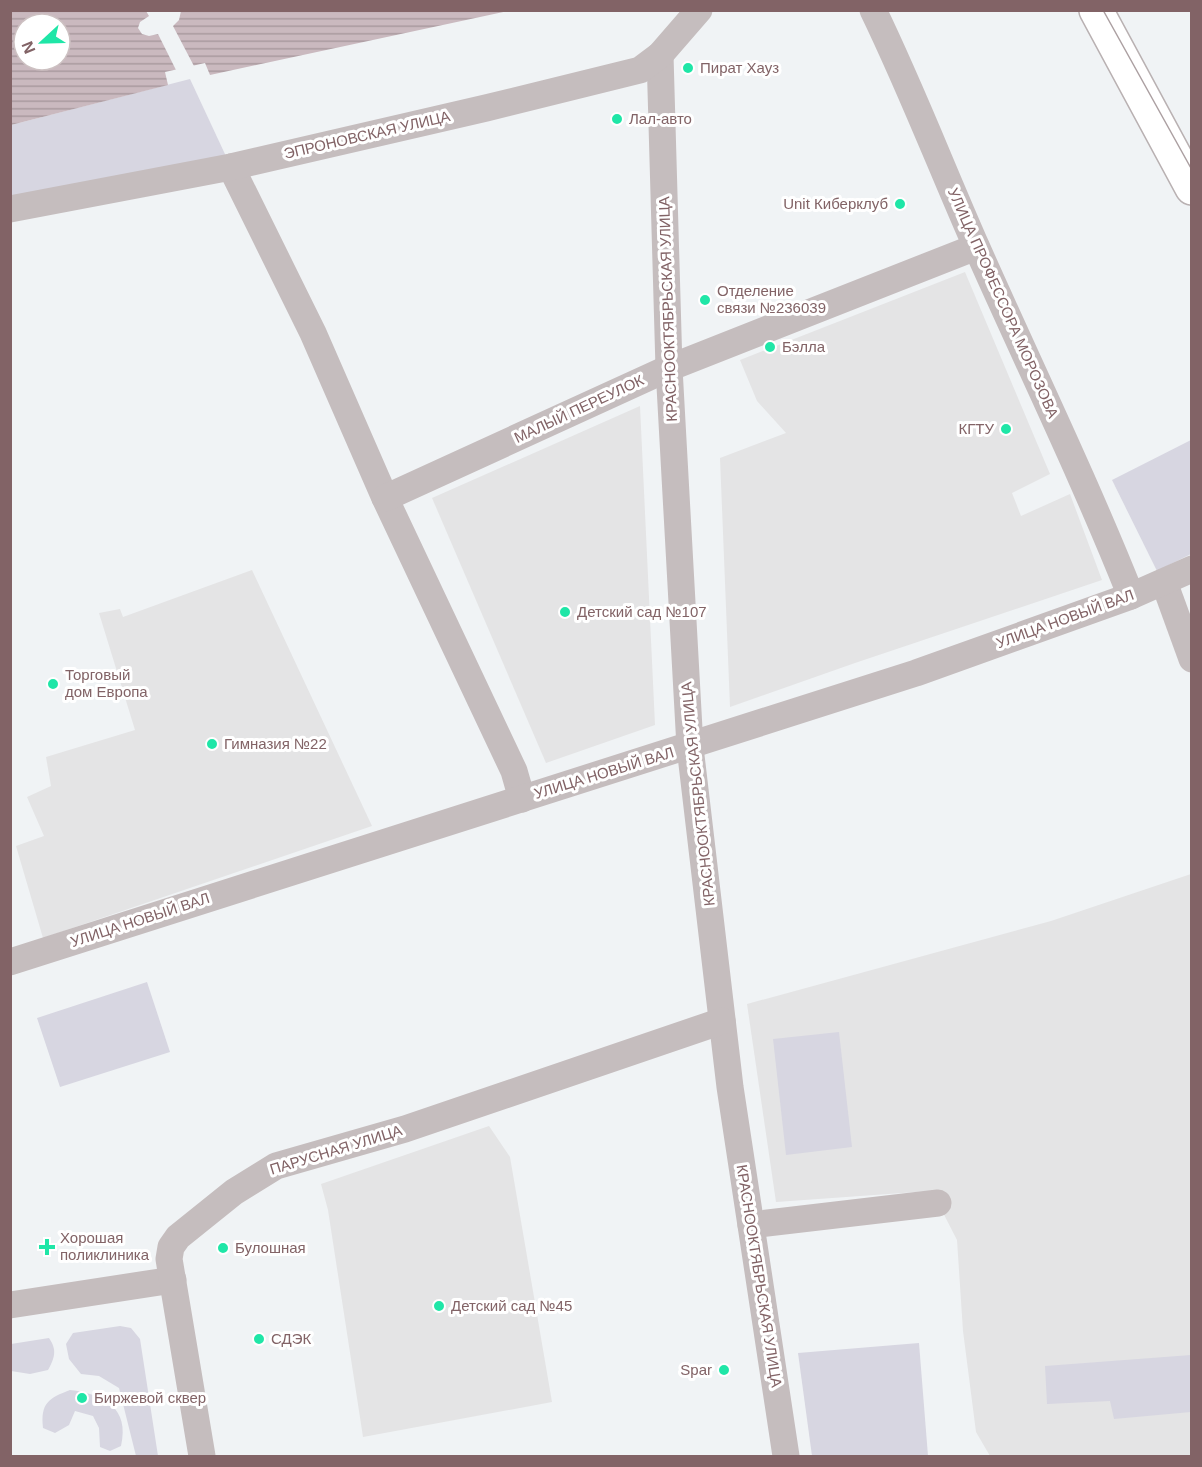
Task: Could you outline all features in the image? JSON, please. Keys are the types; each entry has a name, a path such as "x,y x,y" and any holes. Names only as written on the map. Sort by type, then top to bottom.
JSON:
{"main road":[{"path":"1096,10 1191,188"},
{"path":"1113,10 1191,152"}],"street":[{"name":"ЭПРОНОВСКАЯ УЛИЦА","path":"10,209 231,167 640,70 660,55 699,10"},
{"name":"УЛИЦА ПРОФЕССОРА МОРОЗОВА","path":"873,10 929,131 976,247 1131,596"},
{"name":"КРАСНООКТЯБРЬСКАЯ УЛИЦА","path":"660,55 669,368 690,747 722,1021 786,1456"},
{"path":"231,167 313,333 386,498 514,771 522,799"},
{"name":"МАЛЫЙ ПЕРЕУЛОК","path":"386,498 669,368 976,247"},
{"name":"УЛИЦА НОВЫЙ ВАЛ","path":"10,962 690,747 916,673 1131,596 1191,569"},
{"path":"1164,582 1191,659"},
{"name":"ПАРУСНАЯ УЛИЦА","path":"202,1456 169,1259 171,1247 178,1237 234,1192 276,1166 405,1129 722,1021"},
{"path":"751,1225 938,1203"},
{"path":"10,1305 173,1280"}],"shaded area":[{"path":"11,11 508,11 210,75 205,63 165,72 168,85 11,125"},
{"path":"190,79 231,167 11,209 11,125"},
{"path":"965,272 1050,474 1012,493 1021,516 1070,494 1102,580 730,707 720,458 786,433 757,401 740,360"},
{"name":"Детский сад №107","path":"640,406 655,725 546,763 432,498"},
{"path":"1191,440 1191,554 1157,571 1112,480"},
{"name":"Гимназия №22","path":"252,570 372,826 43,938 16,846 44,836 27,797 51,786 46,757 135,730 99,613 120,609 123,617"},
{"path":"1191,874 1191,1456 990,1456 976,1432 963,1331 957,1240 938,1203 930,1191 776,1202 747,1004 1051,921"},
{"path":"147,982 170,1052 60,1087 37,1018"},
{"path":"839,1032 852,1147 786,1155 773,1039"},
{"name":"Детский сад №45","path":"489,1126 510,1157 552,1402 363,1437 328,1210 321,1184"},
{"path":"120,1326 131,1328 140,1339 158,1456 136,1456 119,1388 99,1376 81,1374 69,1359 66,1344 73,1333"},
{"path":"49,1338 54,1354 48,1370 30,1374 11,1371 11,1344"},
{"path":"919,1343 928,1456 812,1456 798,1353"},
{"path":"1191,1355 1191,1412 1114,1419 1110,1401 1047,1404 1045,1366"},
{"path":"70,1390 94,1395 112,1405 122,1422 121,1446 110,1451 100,1447 99,1428 93,1416 75,1411 69,1425 55,1433 43,1428 45,1407 51,1399"}],"pier":[{"path":"146,11 181,11 179,20 173,26 195,68 177,72 158,34 149,36 142,34 138,28 140,22 149,16"}],"tram line":[{"path":"1103,10 1192,170"}],"place":[{"name":"Пират Хауз","path":"688,68"},
{"name":"Лал-авто","path":"617,119"},
{"name":"Unit Киберклуб","path":"900,204"},
{"name":"Отделение связи №236039","path":"705,300"},
{"name":"Бэлла","path":"770,347"},
{"name":"КГТУ","path":"1006,429"},
{"name":"Детский сад №107","path":"565,612"},
{"name":"Торговый дом Европа","path":"53,684"},
{"name":"Гимназия №22","path":"212,744"},
{"name":"Хорошая поликлиника","path":"47,1247"},
{"name":"Булошная","path":"223,1248"},
{"name":"Детский сад №45","path":"439,1306"},
{"name":"СДЭК","path":"259,1339"},
{"name":"Spar","path":"724,1370"},
{"name":"Биржевой сквер","path":"82,1398"}]}
